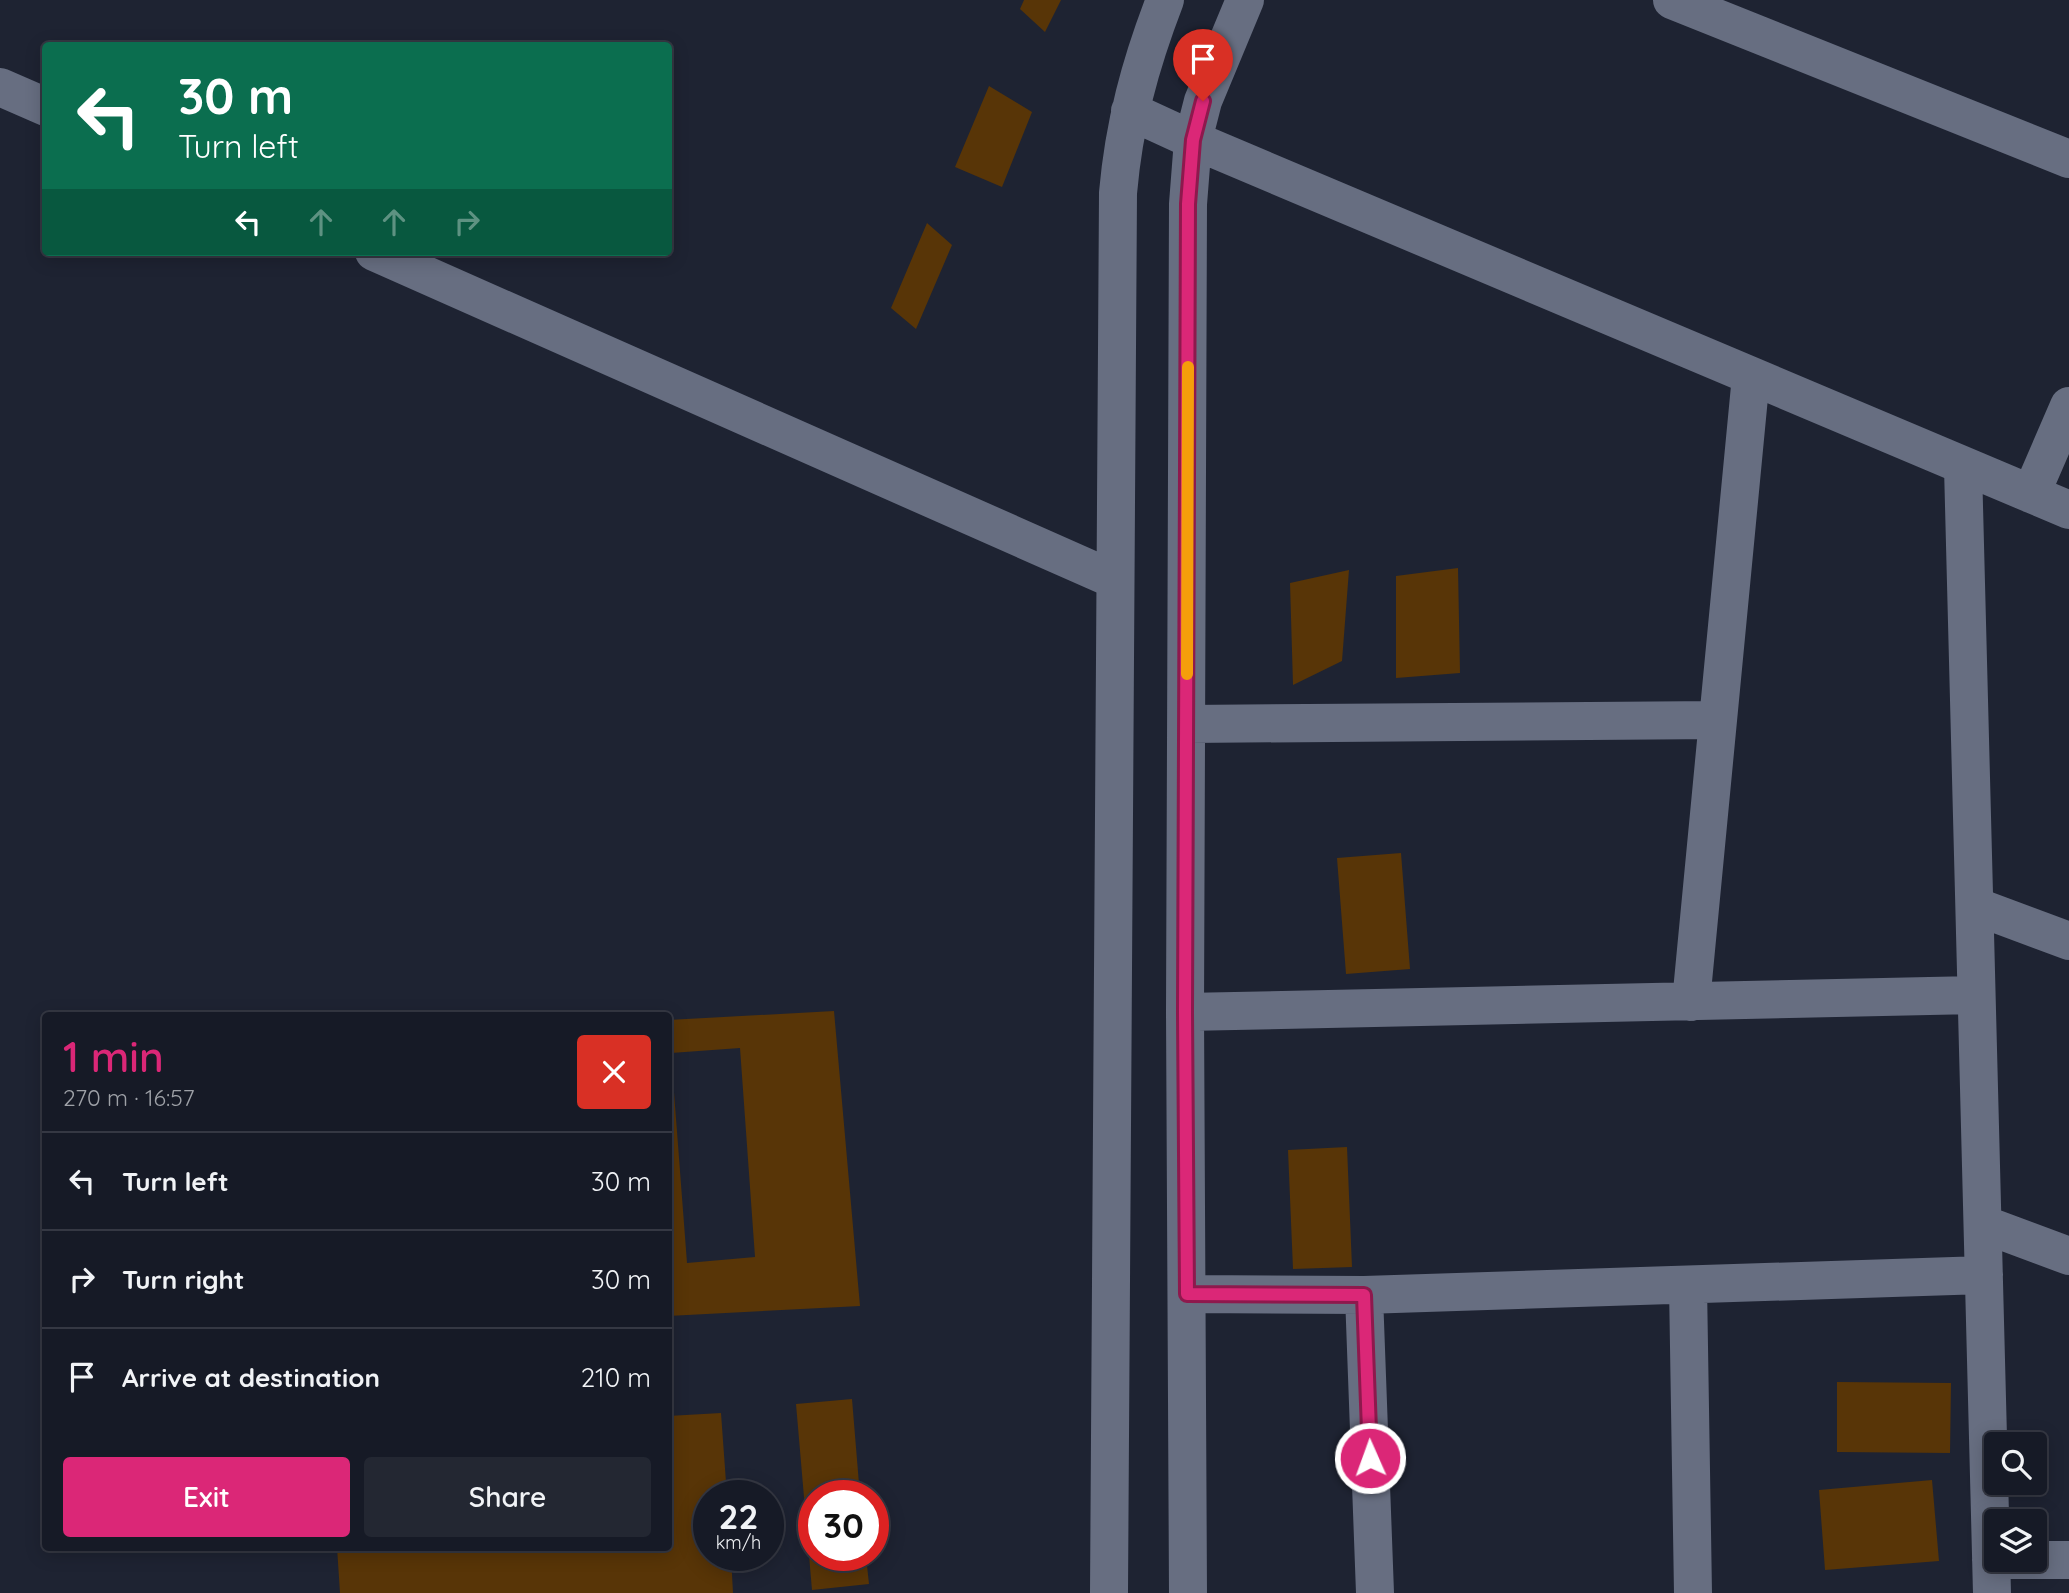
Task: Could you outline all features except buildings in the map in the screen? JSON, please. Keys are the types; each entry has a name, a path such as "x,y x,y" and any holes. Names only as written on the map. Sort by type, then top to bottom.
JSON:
{"street":[{"path":"1109,1593 1118,193 1129,111 1144,54 1165,0"},
{"path":"1188,1593 1185,1012 1189,172 1193,140 1203,101 1245,0"},
{"path":"1672,0 2069,159"},
{"path":"0,87 42,105"},
{"path":"1129,111 2069,510"},
{"path":"383,256 1115,580"},
{"path":"1690,1002 1751,376"},
{"path":"2031,494 2069,406"},
{"path":"1964,467 1992,1577 2069,1559"},
{"path":"1187,724 1718,720"},
{"path":"1975,906 2069,941"},
{"path":"1185,1012 1976,995"},
{"path":"1983,1224 2069,1256"},
{"path":"1187,1294 1364,1295 1984,1275"},
{"path":"1688,1285 1693,1593"},
{"path":"1364,1295 1375,1593"}],"slow traffic":[{"path":"1187,674 1188,367"}],"route":[{"path":"1203,101 1193,140 1188,204 1185,1012 1187,1294 1364,1295 1370,1458"}]}
